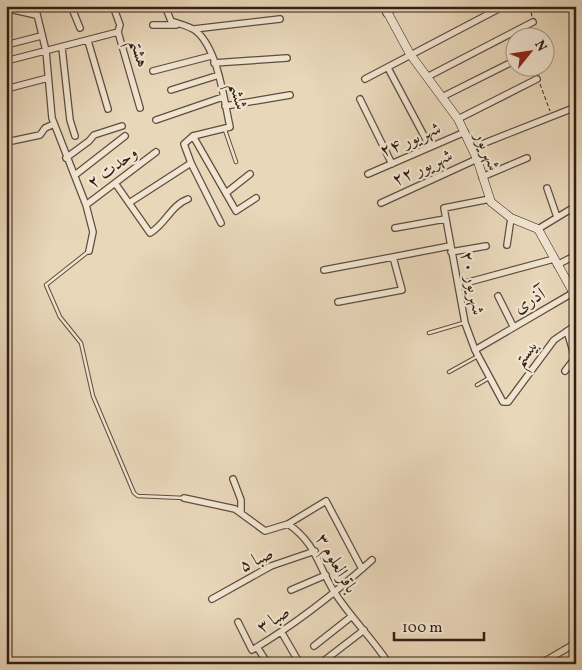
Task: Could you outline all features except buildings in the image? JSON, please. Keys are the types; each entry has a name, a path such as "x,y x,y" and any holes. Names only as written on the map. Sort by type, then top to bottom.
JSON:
{"street":[{"path":"11,6 14,10 36,15"},
{"path":"35,6 46,51 54,124 86,205 93,232 89,251"},
{"path":"71,6 80,28"},
{"name":"هشتم","path":"113,6 120,25 118,32 140,108"},
{"path":"165,6 171,21 194,29 280,19"},
{"path":"385,9 398,6"},
{"path":"365,79 504,6"},
{"name":"شهریور","path":"385,9 410,54 458,119 477,159 490,199 511,218 538,229"},
{"path":"428,77 533,22"},
{"path":"153,25 182,25"},
{"name":"ششم","path":"193,136 230,127 219,76 205,39 194,29"},
{"path":"6,61 118,32"},
{"path":"6,45 41,36"},
{"path":"88,40 108,109"},
{"path":"62,48 70,120 75,136"},
{"path":"153,71 211,56"},
{"path":"214,63 287,58"},
{"path":"442,97 504,66"},
{"path":"388,68 430,147"},
{"path":"170,90 219,76"},
{"path":"6,89 48,78"},
{"path":"458,119 537,79"},
{"path":"225,106 290,95"},
{"path":"156,120 224,98"},
{"path":"360,99 392,164"},
{"path":"472,148 576,107"},
{"path":"7,142 40,135 45,128 54,124"},
{"path":"66,158 94,135 122,126"},
{"name":"شهریور ۲۴","path":"368,174 464,132"},
{"path":"75,175 125,136"},
{"path":"221,223 191,163 184,144 193,136 236,212 256,198"},
{"name":"وحدت ۲","path":"86,205 156,152"},
{"path":"482,177 527,158"},
{"name":"شهریور ۲۲","path":"381,203 477,159"},
{"path":"130,203 191,163"},
{"path":"226,193 250,174"},
{"path":"115,184 150,233 157,229 181,202 188,199"},
{"path":"548,188 557,216"},
{"path":"395,228 445,220 444,208 490,199"},
{"path":"575,293 538,229 576,206"},
{"path":"507,245 511,218"},
{"name":"شهریور ۲۰","path":"445,220 465,323 477,353 503,402"},
{"path":"324,270 393,256 486,246"},
{"path":"458,285 556,262 576,255"},
{"path":"338,302 402,290 393,256"},
{"name":"آذری","path":"477,353 513,326 575,293"},
{"path":"498,296 513,326"},
{"name":"بیستم","path":"503,402 508,402 554,340 576,325"},
{"path":"565,372 575,358 567,331"},
{"path":"233,479 242,512"},
{"path":"184,498 242,512 265,531 288,524 326,501 362,569"},
{"name":"باقرالعلوم ۳","path":"288,524 302,534 315,552 335,593 389,664"},
{"name":"صبا ۵","path":"212,598 271,566 315,552"},
{"name":"صبا ۳","path":"238,622 252,650 282,633 335,593 372,560"},
{"path":"291,590 326,576"},
{"path":"314,646 352,616"},
{"path":"325,660 364,630"},
{"path":"282,633 300,664"},
{"path":"540,664 576,643"},
{"path":"257,647 268,664"}],"lane":[{"path":"224,129 236,162"},
{"path":"89,251 46,285 60,317 80,342 93,396 134,493 138,496 184,498"},
{"path":"429,333 465,323"},
{"path":"449,372 477,353"},
{"path":"477,385 490,378"}],"path":[{"path":"537,79 552,116"}]}
